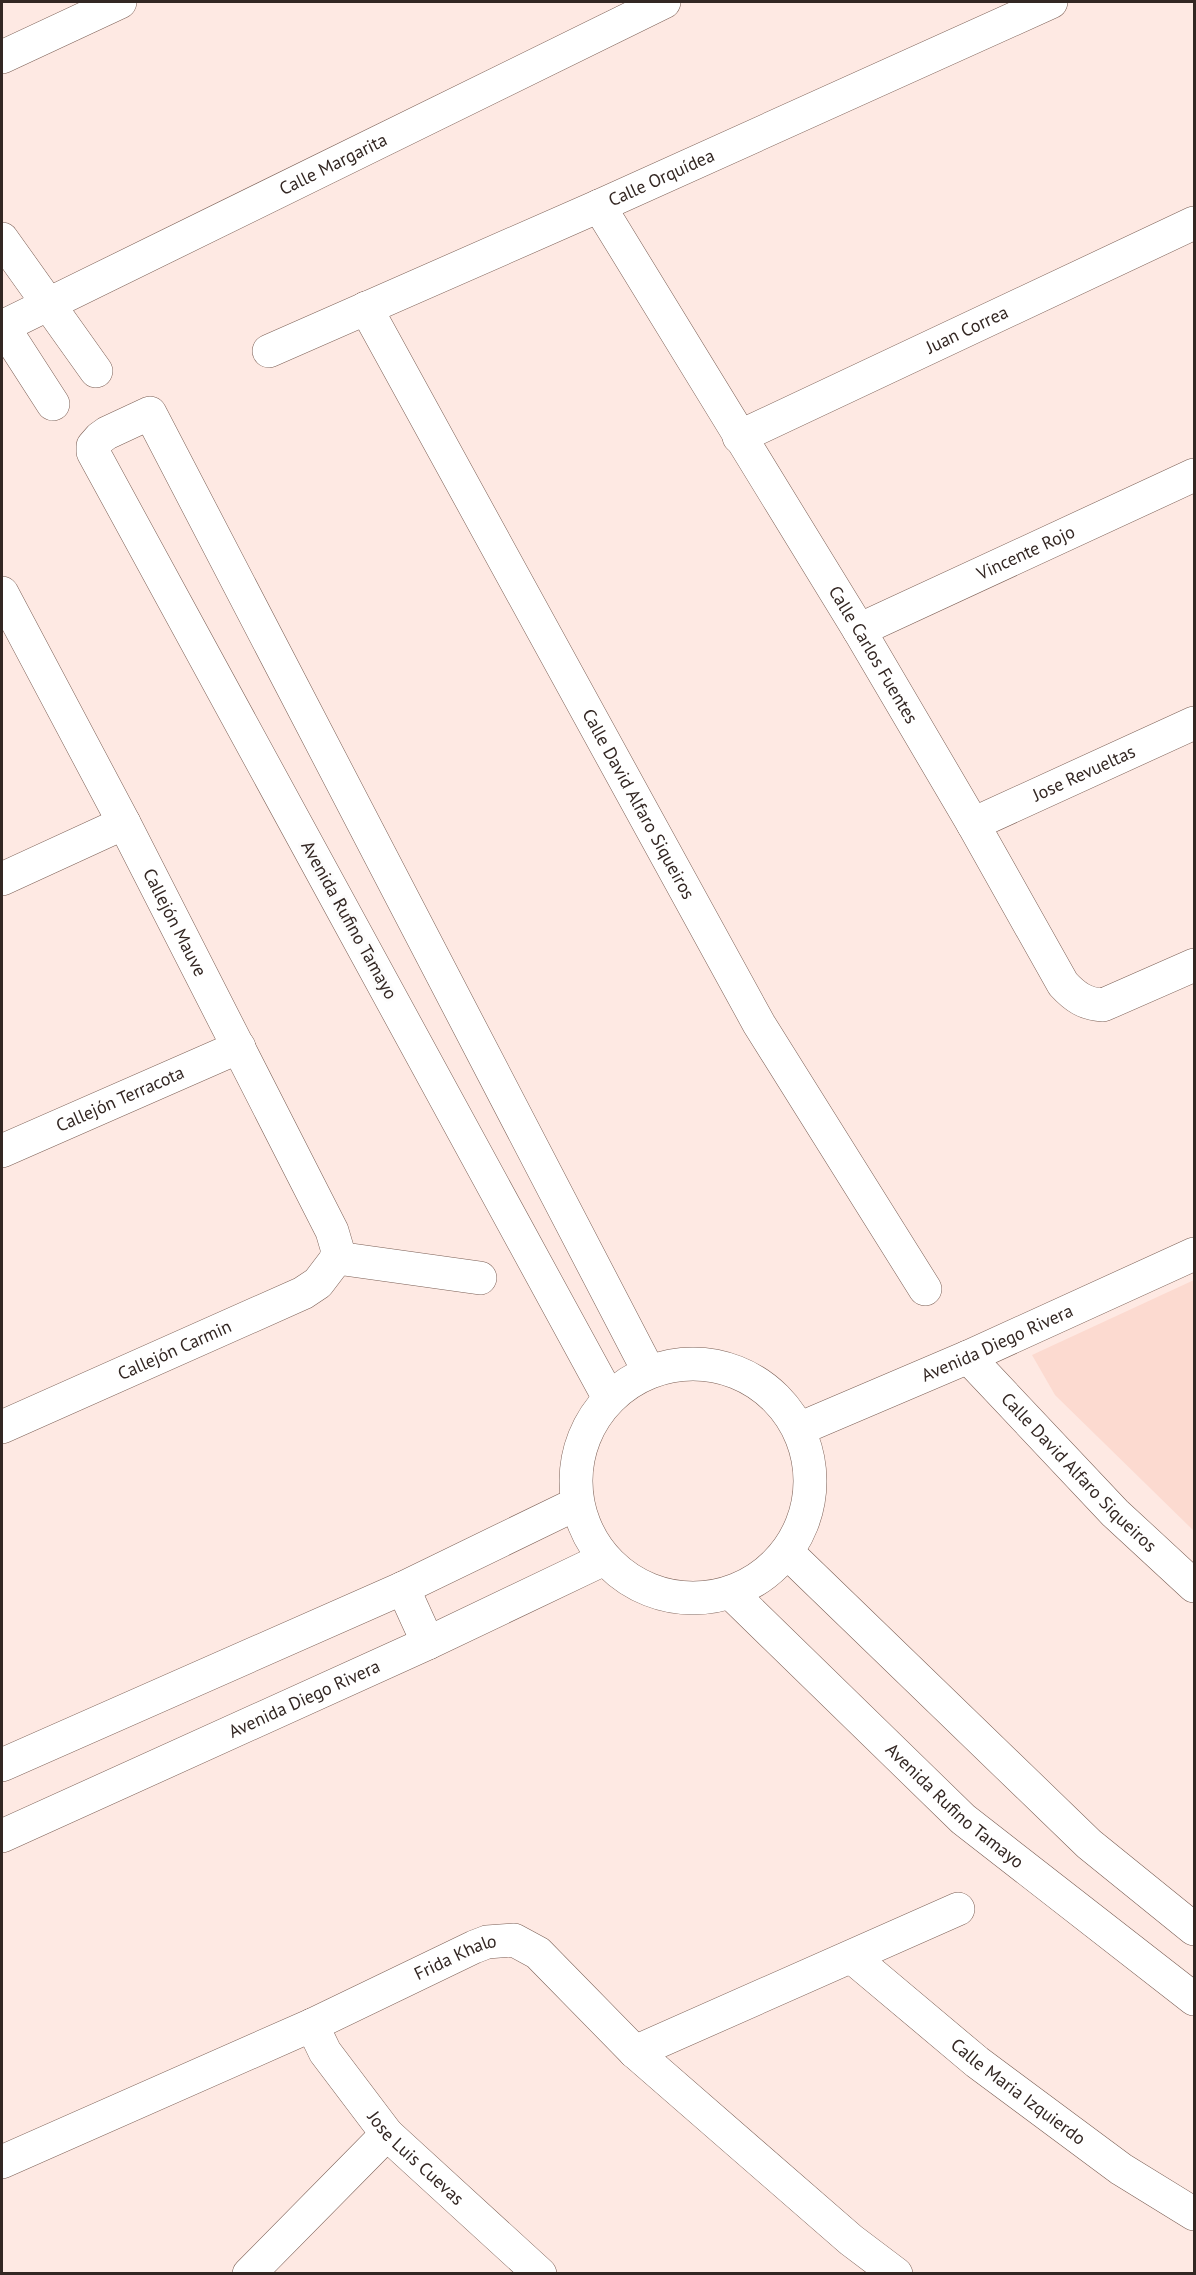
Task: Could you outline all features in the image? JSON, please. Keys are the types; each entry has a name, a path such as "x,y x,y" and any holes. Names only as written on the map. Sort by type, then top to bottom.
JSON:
{"street":[{"path":"2,57 120,2"},
{"name":"Calle Margarita","path":"2,326 664,2"},
{"name":"Calle Orquídea","path":"269,351 599,206 1051,2"},
{"name":"Calle Carlos Fuentes","path":"599,206 859,630 973,824 1063,984 1074,996 1090,1004 1103,1005 1194,965"},
{"name":"Juan Correa","path":"740,437 1194,223"},
{"path":"2,239 96,371"},
{"name":"Calle David Alfaro Siqueiros","path":"366,308 759,1024 925,1289"},
{"path":"2,326 53,404"},
{"name":"Avenida Rufino Tamayo","path":"609,1398 93,452 95,442 107,434 150,413 649,1372"},
{"name":"Vincente Rojo","path":"859,630 1194,475"},
{"name":"Callejón Mauve","path":"5,608 124,823 239,1047 332,1231 338,1258"},
{"name":"Jose Revueltas","path":"973,824 1194,723"},
{"path":"2,879 124,823"},
{"name":"Callejón Terracota","path":"2,1151 239,1047"},
{"name":"Avenida Diego Rivera","path":"799,1429 1194,1254"},
{"path":"338,1258 480,1278"},
{"name":"Callejón Carmin","path":"2,1427 303,1293 318,1283 338,1258"},
{"name":"Calle David Alfaro Siqueiros","path":"968,1356 1115,1513 1194,1586"},
{"path":"678,1364 707,1364 735,1371 761,1385 783,1404 799,1429 809,1460 811,1492 803,1524 787,1552 762,1577 731,1593 696,1599 662,1595 630,1582 604,1559 586,1533 576,1504 575,1465 587,1429 609,1398 628,1383 649,1372 678,1364"},
{"path":"2,1765 403,1588 576,1504"},
{"path":"787,1552 1089,1844 1194,1929"},
{"name":"Avenida Diego Rivera","path":"2,1836 428,1643 604,1559"},
{"path":"403,1588 428,1643"},
{"name":"Avenida Rufino Tamayo","path":"731,1593 963,1820 1194,1999"},
{"path":"635,2052 958,1909"},
{"name":"Frida Khalo","path":"2,2162 312,2025 474,1947 487,1942 514,1940 538,1953 635,2052 851,2240 896,2274"},
{"name":"Calle Maria Izquierdo","path":"852,1957 977,2062 1121,2169 1194,2214"},
{"name":"Jose Luis Cuevas","path":"312,2025 325,2052 387,2134 540,2274"},
{"path":"249,2274 387,2134"}],"shaded area":[{"path":"1194,1280 1194,1531 1055,1395 1032,1355"}]}
